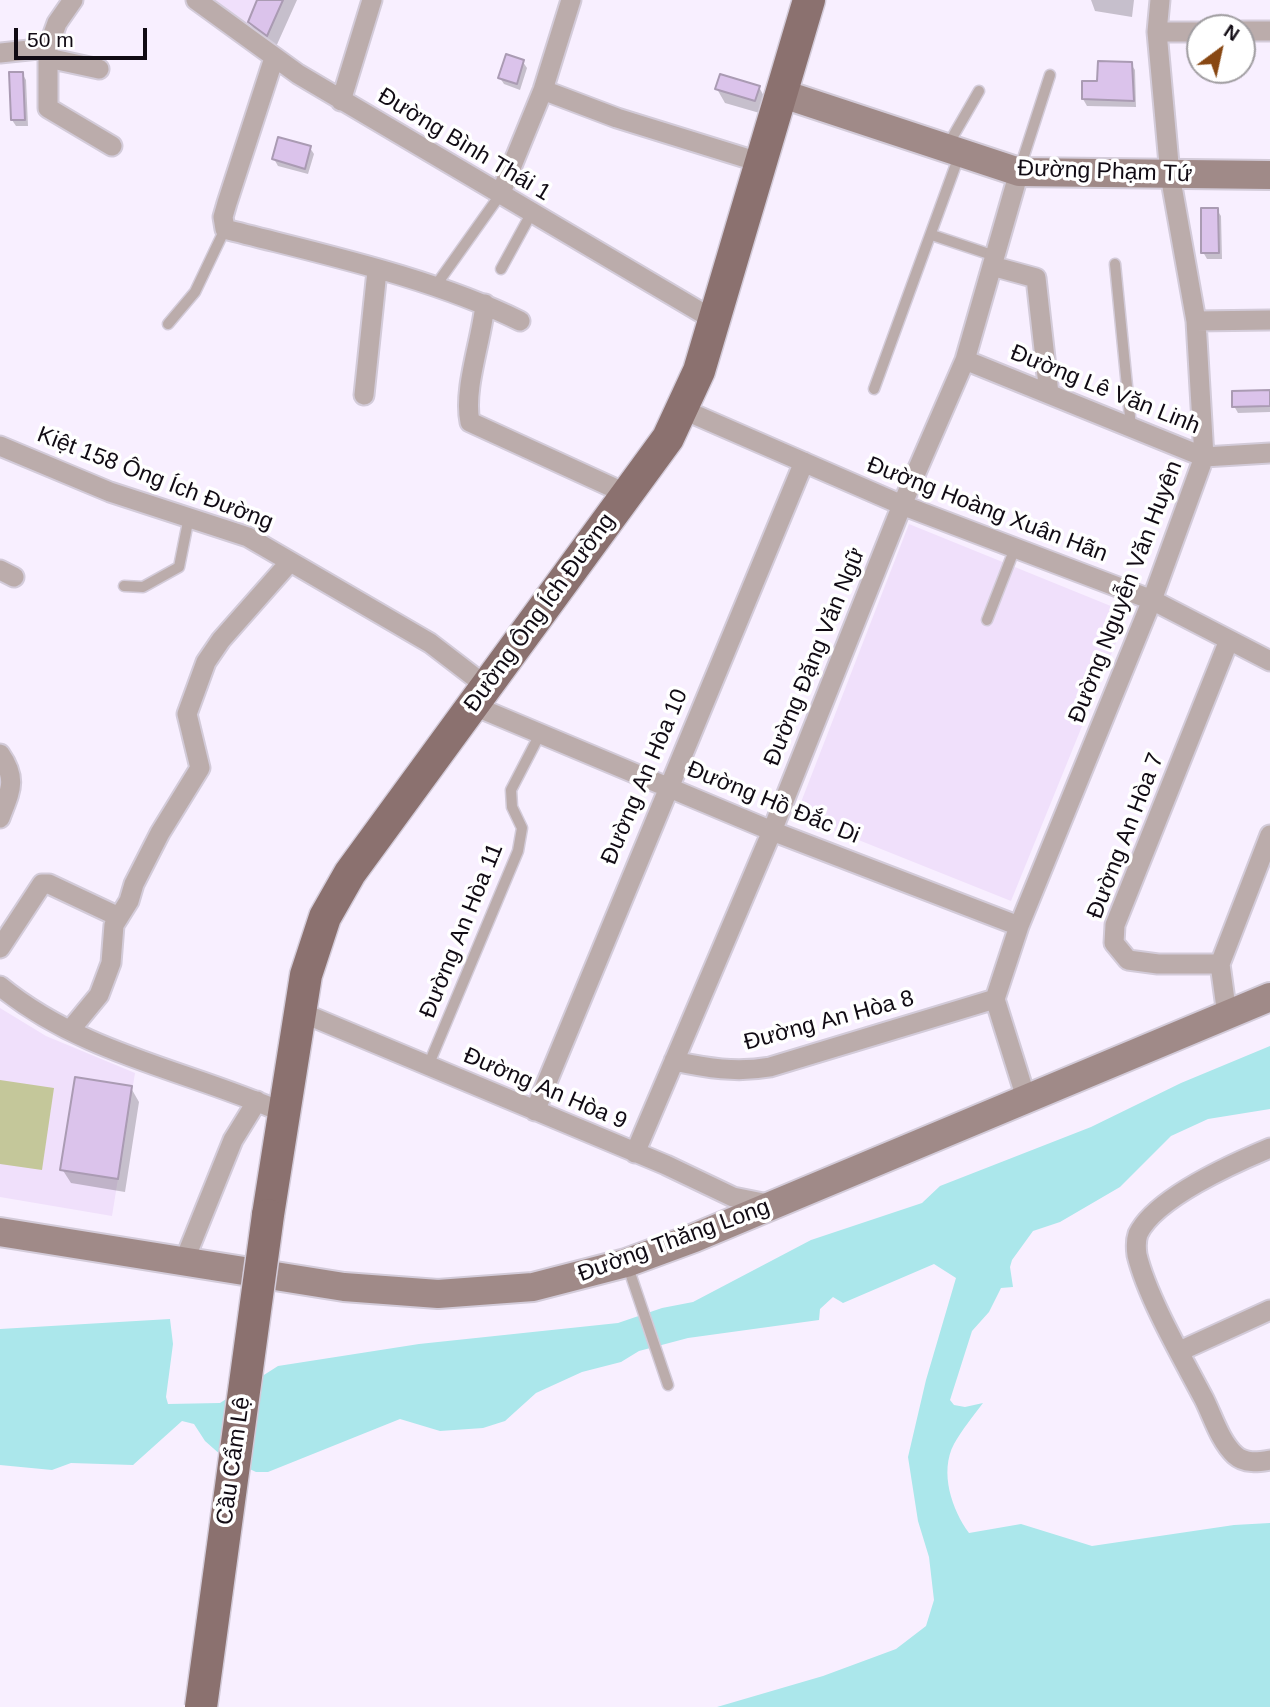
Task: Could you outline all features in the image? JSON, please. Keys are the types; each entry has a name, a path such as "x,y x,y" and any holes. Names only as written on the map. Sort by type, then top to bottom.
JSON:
{"main road":[{"name":"Đường Ông Ích Đường","path":"268,1215 269,1107 325,917 350,873 668,438 684,410 762,163 809,0"},
{"name":"Cầu Cẩm Lệ","path":"201,1707 268,1215"}],"street":[{"path":"73,0 57,23 48,53 48,108 112,146"},
{"path":"341,101 372,0"},
{"path":"500,195 543,90 570,0"},
{"name":"Đường Nguyễn Văn Huyên","path":"995,999 1019,926 1152,600 1204,457 1196,321 1170,175 1157,32 1160,0"},
{"name":"Đường Bình Thái 1","path":"206,3 274,58 341,101 714,320"},
{"path":"1157,32 1186,32"},
{"path":"0,53 48,53 99,69"},
{"path":"274,58 227,203 223,217 225,229 280,242 434,288 485,304 520,321"},
{"path":"543,90 629,123 762,163"},
{"name":"Đường Phạm Tứ","path":"783,94 1019,172 1270,174"},
{"name":"Đường Đặng Văn Ngữ","path":"635,1153 772,831 902,505 965,360 1019,172"},
{"path":"993,261 1037,278 1049,394"},
{"path":"364,395 377,271"},
{"path":"485,304 472,383 469,417 473,425 627,494"},
{"path":"1196,321 1270,320"},
{"name":"Đường Lê Văn Linh","path":"965,360 1204,457 1270,453"},
{"name":"Đường Hoàng Xuân Hãn","path":"684,410 902,505 1152,600 1270,661"},
{"name":"Kiệt 158 Ông Ích Đường","path":"0,446 110,492 248,537 422,638 479,696"},
{"name":"Đường An Hòa 10","path":"535,1111 667,787 804,462"},
{"path":"71,1029 99,995 111,962 114,925 160,833 200,768 187,714 206,662 221,640 289,563"},
{"name":"Đường An Hòa 7","path":"1220,964 1158,964 1128,960 1114,943 1115,925 1229,640"},
{"name":"Đường Hồ Đắc Di","path":"479,696 540,734 772,831 1019,926"},
{"path":"0,754 11,774 12,785 0,818"},
{"path":"1227,1015 1220,964 1270,835"},
{"path":"0,948 42,884 49,884 119,917"},
{"path":"0,986 20,1003 117,1054 269,1107 233,1140 185,1259"},
{"name":"Đường Thăng Long","path":"0,1232 185,1259 344,1287 438,1294 533,1287 630,1273 775,1205 1270,998"},
{"path":"995,999 1026,1098"},
{"name":"Đường An Hòa 8","path":"674,1061 715,1070 746,1071 770,1067 995,999"},
{"name":"Đường An Hòa 9","path":"298,1012 635,1153 733,1197 775,1205"},
{"path":"1262,1461 1241,1459 1225,1442 1138,1259 1138,1234 1149,1219 1203,1180 1270,1148"},
{"path":"1180,1351 1270,1310"}],"lane":[{"path":"1019,172 1050,75"},
{"path":"874,389 932,235 953,150 979,91"},
{"path":"434,288 500,195"},
{"path":"501,269 531,214"},
{"path":"169,324 195,292 225,229"},
{"path":"932,235 993,261"},
{"path":"1115,264 1131,427"},
{"path":"124,586 143,587 179,566 189,517"},
{"path":"987,620 1015,548"},
{"name":"Đường An Hòa 11","path":"428,1066 518,851 522,828 512,807 511,790 540,734"},
{"path":"630,1273 668,1385"}],"shaded area":[{"path":"202,0 283,0 267,38 244,30"},
{"path":"909,524 1128,613 1011,901 796,815"},
{"path":"0,1008 46,1036 135,1073 112,1216 0,1197"},
{"path":"1270,1046 1270,1109 1208,1119 1171,1136 1120,1187 1060,1222 1033,1231 1012,1260 1010,1267 1013,1287 1001,1288 989,1312 972,1331 950,1400 954,1405 965,1407 983,1403 954,1444 948,1478 957,1513 969,1533 1021,1524 1092,1546 1234,1525 1270,1523 1270,1707 717,1707 823,1676 896,1649 926,1626 934,1600 929,1557 918,1521 908,1457 926,1380 956,1278 934,1264 843,1303 833,1297 820,1309 819,1320 688,1338 639,1351 621,1362 582,1372 536,1393 505,1421 483,1428 440,1431 400,1419 268,1472 256,1472 222,1456 205,1441 194,1424 182,1421 133,1465 71,1463 52,1470 0,1465 0,1329 170,1319 173,1344 166,1397 168,1404 220,1403 278,1366 419,1344 618,1323 662,1308 693,1302 811,1240 922,1203 940,1186 1091,1127 1181,1083"},
{"path":"0,1080 54,1088 42,1170 0,1164"}],"building":[{"path":"257,0 283,0 267,36 248,22"},
{"path":"506,54 524,60 517,84 498,78"},
{"path":"1098,61 1132,62 1134,101 1082,99 1082,81 1097,81"},
{"path":"9,72 23,72 25,120 11,120"},
{"path":"720,74 760,86 755,101 715,89"},
{"path":"278,137 311,146 305,169 272,159"},
{"path":"1201,208 1218,208 1219,253 1201,253"},
{"path":"1270,390 1270,406 1232,407 1232,391"},
{"path":"75,1077 132,1086 118,1179 60,1170"}]}
